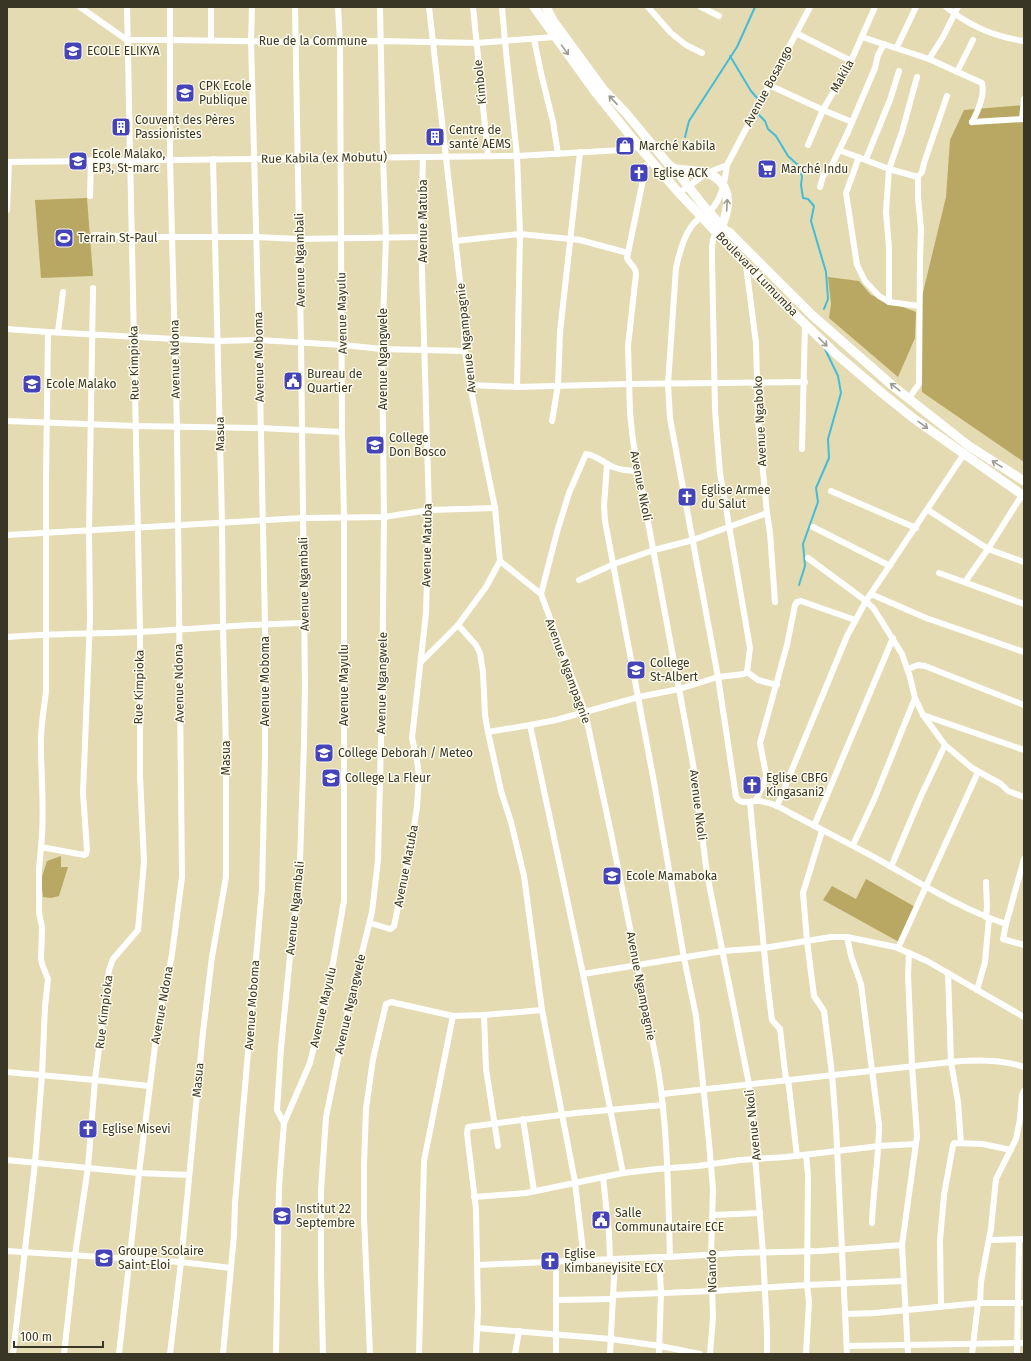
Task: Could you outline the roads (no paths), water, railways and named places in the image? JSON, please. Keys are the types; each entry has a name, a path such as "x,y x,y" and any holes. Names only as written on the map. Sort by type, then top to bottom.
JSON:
{"highway":[{"name":"Boulevard Lumumba","path":"534,7 669,165 675,168 688,186 726,231 729,232 812,315 894,387 969,446 1024,481"},
{"name":"Boulevard Lumumba","path":"546,7 558,35 596,93 679,193 746,264 836,354 882,393 919,422 1023,496"},
{"path":"665,177 675,168 707,173 724,185 726,190 727,206 726,216 722,225"}],"street":[{"path":"80,7 127,40"},
{"name":"Rue Kimpioka","path":"64,1354 88,1167 95,1080 110,964 136,934 139,925 144,862 140,776 140,632 127,7"},
{"name":"Avenue Ndona","path":"119,1354 149,1086 159,1014 170,961 182,877 177,427 170,159 170,7"},
{"path":"210,7 211,40"},
{"name":"Avenue Moboma","path":"223,1354 231,1268 235,1195 262,889 265,757 265,624 257,237 251,41 252,7"},
{"name":"Avenue Ngambali","path":"284,1123 277,1110 281,1048 293,926 298,891 304,744 301,343 295,7"},
{"name":"Avenue Mayulu","path":"276,1354 279,1187 284,1123 311,1060 331,973 344,901 343,344 340,42 338,7"},
{"name":"Avenue Ngangwele","path":"323,1354 321,1191 326,1117 348,1010 370,923 378,860 382,701 384,517 382,349 386,238 380,7"},
{"name":"Avenue Ngampagnie","path":"429,7 463,308 465,350 470,385 495,508 500,561"},
{"name":"Kimbole","path":"473,7 488,156"},
{"path":"502,7 517,156 520,234 517,387"},
{"path":"648,7 671,33 686,45 702,53"},
{"path":"701,7 719,16"},
{"name":"Avenue Bosango","path":"709,211 716,203 724,185 727,165 810,7"},
{"name":"Makila","path":"808,145 823,110 851,61 875,7"},
{"path":"897,47 916,7"},
{"path":"946,7 954,14 979,28 1007,39 1024,41"},
{"path":"929,59 943,37 958,7"},
{"path":"796,33 851,61"},
{"name":"Rue de la Commune","path":"127,40 476,43 505,42 558,35"},
{"path":"862,37 897,47 929,59 982,83 983,86 980,101 972,122 1023,119 1024,99"},
{"path":"534,39 554,122 558,154"},
{"path":"957,72 973,40"},
{"path":"820,187 823,176 832,165 847,134 875,68 878,55 884,44"},
{"path":"866,160 890,100 899,71"},
{"path":"889,302 889,248 886,212 889,169 902,132 917,77"},
{"path":"769,85 852,122"},
{"path":"909,398 919,384 921,229 917,192 918,177 922,172 947,96"},
{"name":"Rue Kabila (ex Mobutu)","path":"8,162 517,156 622,150 637,147 641,149"},
{"path":"839,150 889,169 918,177"},
{"path":"552,421 558,385 560,332 580,152"},
{"name":"Avenue Matuba","path":"370,923 392,928 394,926 411,845 417,807 419,777 417,760 412,742 426,613 429,510 422,237 423,157"},
{"path":"859,157 846,193 857,265 865,281 879,296 889,302 919,306"},
{"name":"Masua","path":"170,1354 181,1262 208,990 226,877 226,751 222,522 212,159"},
{"path":"90,196 91,160"},
{"path":"7,210 8,162"},
{"path":"455,241 520,234 580,240 628,258 646,165"},
{"path":"679,193 707,173 727,165"},
{"path":"709,211 696,220 690,228 679,252 676,268 668,384 670,418 718,677 736,797 741,801 777,806 822,831 853,845 950,901 988,918 1006,924"},
{"path":"722,225 715,232 712,246 715,409 719,458 729,527 750,648 747,672"},
{"path":"94,235 132,237 257,237 299,239 422,237"},
{"name":"Avenue Nkoli","path":"628,258 636,270 628,346 628,384 632,440 654,550 692,764 707,874 749,1084 763,1253 767,1354"},
{"name":"Avenue Ngaboko","path":"746,264 756,343 758,419 770,533 775,602"},
{"path":"41,847 84,855 86,852 83,793 91,602 89,530 92,425 93,288"},
{"path":"58,332 63,292"},
{"path":"802,449 805,382 805,324"},
{"path":"7,329 218,341 259,340 343,344 382,349 425,351 465,350"},
{"path":"13,1354 35,1163 48,979 41,959 42,928 38,884 43,816 41,746 46,691 48,332"},
{"path":"470,385 517,387 558,385 805,382"},
{"path":"7,421 92,425 260,428 342,432"},
{"path":"421,662 458,625 486,587 500,561 541,594 567,499 586,454 623,470 638,471"},
{"path":"777,806 855,620 866,601 964,454"},
{"name":"NGando","path":"607,464 604,506 605,521 639,697 684,958 696,1016 713,1189 711,1255 714,1317 710,1354"},
{"path":"831,491 916,528"},
{"path":"965,582 1023,496"},
{"path":"7,535 303,518 384,517 429,510 495,508"},
{"path":"928,510 988,549 1024,562"},
{"path":"579,580 614,564 654,550 693,540 767,513"},
{"path":"814,527 890,566"},
{"path":"808,558 866,601 874,609 902,654 908,669 915,698 922,715 945,745 963,762 978,772 997,781 1008,791 1024,797"},
{"path":"939,573 1024,604"},
{"name":"Avenue Ngampagnie","path":"541,594 585,712 638,966 662,1094 667,1168 670,1257"},
{"path":"871,594 913,613 1024,652"},
{"path":"797,1156 780,1029 772,1020 764,948 753,802 765,781 766,774 760,743 777,685 795,605 797,602 801,601 855,620"},
{"path":"7,637 46,634 140,632 265,624 304,624"},
{"path":"458,625 476,645 480,653 483,672 485,715 488,732 501,791 524,876 542,1010 575,1182 584,1260"},
{"path":"814,826 893,638"},
{"path":"908,669 918,665 925,666 1024,705"},
{"path":"488,732 530,725 639,697 679,689 718,677 744,674 747,672"},
{"path":"747,672 758,680 777,685"},
{"path":"853,845 874,800 915,698"},
{"path":"922,715 1024,750"},
{"path":"530,725 583,974 623,1173"},
{"path":"891,867 921,796 945,745"},
{"path":"898,948 978,772"},
{"path":"822,831 804,889 807,941 814,996 824,1011 832,1074 838,1151 847,1354"},
{"path":"1024,859 1006,924 1004,939 1024,944"},
{"path":"977,990 985,962 988,918 986,882"},
{"path":"583,974 723,951 764,948 831,937 847,937 898,948 927,961 1024,1017"},
{"path":"847,937 851,956 861,984 878,1125 879,1146 872,1223"},
{"path":"908,1354 902,1245 917,1136 908,975 909,953"},
{"path":"948,973 951,1062 960,1115 961,1143"},
{"path":"370,1354 365,1263 364,1164 366,1109 373,1059 384,1007 386,1004 391,1002 453,1016 542,1010"},
{"path":"484,1015 486,1069 498,1146"},
{"path":"419,1354 424,1161 453,1016"},
{"path":"662,1094 912,1065 951,1062 978,1060 1024,1067"},
{"path":"7,1072 149,1086"},
{"path":"972,1354 981,1282 990,1240 996,1179 1016,1139 1022,1120 1022,1095 1024,1091"},
{"path":"476,1354 478,1265 474,1197 466,1130 468,1127 610,1109 663,1105"},
{"path":"523,1119 534,1191"},
{"path":"941,1307 940,1240 944,1195 953,1145 954,1143 982,1144 1010,1150"},
{"path":"474,1197 534,1191 623,1173 797,1156 879,1146 916,1144"},
{"path":"806,1155 808,1176 807,1285 809,1302 806,1354"},
{"path":"7,1160 139,1173 190,1175"},
{"path":"603,1177 612,1259 613,1297 610,1354"},
{"path":"713,1215 760,1213"},
{"path":"990,1240 1022,1240 1021,1343 1017,1354"},
{"path":"478,1265 738,1253 808,1252 902,1245"},
{"path":"7,1251 181,1262 231,1268"},
{"path":"659,1257 661,1292 659,1354"},
{"path":"556,1262 556,1354"},
{"path":"557,1300 613,1297 661,1292 712,1291 765,1287 904,1281"},
{"path":"846,1314 979,1303 1021,1303"},
{"path":"477,1328 611,1339 660,1346 700,1354"},
{"path":"516,1354 519,1331"},
{"path":"847,1346 1021,1343"}],"waterway":[{"path":"685,137 689,121 737,47 755,7"},
{"path":"730,56 751,91 758,99 758,102"},
{"path":"759,110 759,115 765,121 768,129 776,136 788,156 799,166 802,177 801,185 803,198 808,199 814,206 811,221 826,272 828,299 824,309"},
{"path":"799,585 805,566 803,544 818,502 816,488 829,458 828,439 841,393 838,376 825,349"}],"place":[{"name":"ECOLE ELIKYA","path":"73,51"},
{"name":"CPK Ecole Publique","path":"185,93"},
{"name":"Couvent des Pères Passionistes","path":"121,127"},
{"name":"Centre de santé AEMS","path":"435,137"},
{"name":"Marché Kabila","path":"625,146"},
{"name":"Ecole Malako, EP3, St-marc","path":"78,161"},
{"name":"Marché Indu","path":"767,169"},
{"name":"Eglise ACK","path":"639,173"},
{"name":"Terrain St-Paul","path":"64,238"},
{"name":"Bureau de Quartier","path":"293,381"},
{"name":"Ecole Malako","path":"32,384"},
{"name":"College Don Bosco","path":"375,445"},
{"name":"Eglise Armee du Salut","path":"687,497"},
{"name":"College St-Albert","path":"636,670"},
{"name":"College Deborah / Meteo","path":"324,753"},
{"name":"College La Fleur","path":"331,778"},
{"name":"Eglise CBFG Kingasani2","path":"752,785"},
{"name":"Ecole Mamaboka","path":"612,876"},
{"name":"Eglise Misevi","path":"88,1129"},
{"name":"Institut 22 Septembre","path":"282,1216"},
{"name":"Salle Communautaire ECE","path":"601,1220"},
{"name":"Groupe Scolaire Saint-Eloi","path":"104,1258"},
{"name":"Eglise Kimbaneyisite ECX","path":"550,1261"}]}
